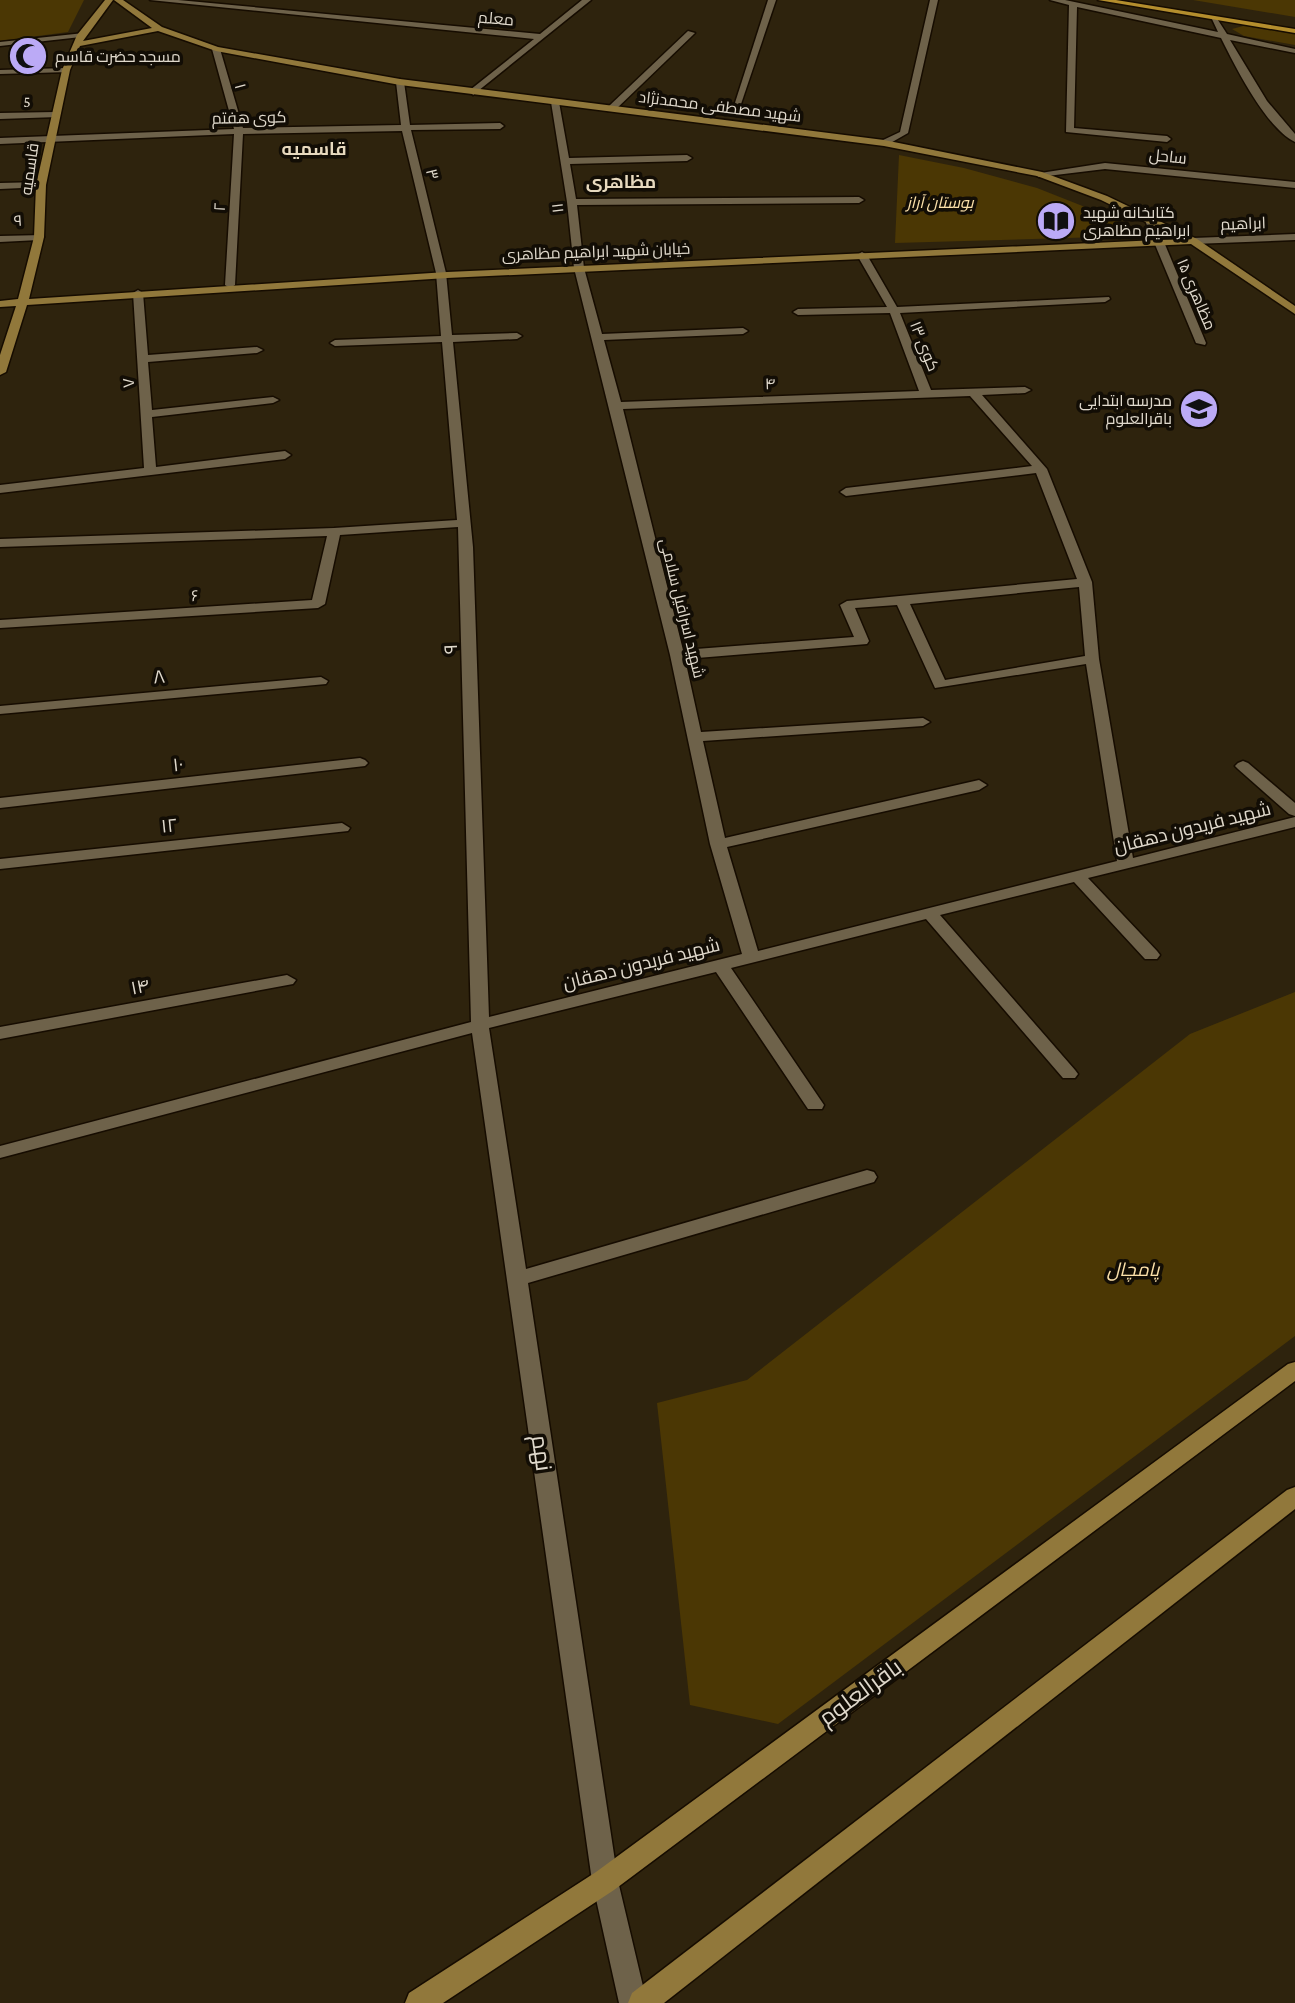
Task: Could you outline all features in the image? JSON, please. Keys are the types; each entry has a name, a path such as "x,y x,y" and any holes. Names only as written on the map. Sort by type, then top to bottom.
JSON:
{"main road":[{"name":"قاسمیه","path":"0,372 23,302 39,237 41,185 65,70 80,39 109,0"},
{"name":"شهید مصطفی محمدنژاد","path":"118,0 159,29 216,49 400,82 884,143 1038,174 1149,218 1193,241 1295,311"},
{"path":"1102,0 1295,31"},
{"path":"1178,2 1295,22"},
{"path":"80,39 159,29"},
{"name":"خیابان شهید ابراهیم مظاهری","path":"0,304 230,285 441,273 1193,241"},
{"name":"باقرالعلوم","path":"419,2003 605,1881 1295,1370"},
{"path":"642,2003 1295,1496"}],"street":[{"name":"معلم","path":"153,0 542,37"},
{"path":"569,0 585,1"},
{"path":"736,107 772,0"},
{"path":"884,143 904,133 934,0"},
{"path":"1055,0 1295,51"},
{"path":"473,92 585,1"},
{"path":"1073,5 1069,130 1167,139"},
{"path":"1216,19 1222,36 1293,136"},
{"path":"611,109 691,33"},
{"path":"0,44 80,39"},
{"name":"۱","path":"216,49 239,131"},
{"path":"0,72 65,70"},
{"name":"۳","path":"400,82 406,128 441,273"},
{"name":"۱۱","path":"555,102 572,202 579,268"},
{"name":"5","path":"0,116 55,115"},
{"name":"کوی هفتم","path":"0,141 239,131 499,126"},
{"name":"۲","path":"230,285 239,131"},
{"path":"565,161 687,158"},
{"name":"ساحل","path":"1038,174 1105,166 1295,185"},
{"path":"0,186 41,185"},
{"path":"572,202 859,200"},
{"name":"۱۵ مظاهری","path":"1149,218 1201,342"},
{"name":"۹","path":"0,239 39,237"},
{"name":"ابراهیم","path":"1193,241 1295,237"},
{"name":"کوی ۱۳","path":"862,255 894,310 926,393"},
{"name":"شهید اسرافیل سلامی","path":"579,268 677,655 718,844 751,957"},
{"name":"۹","path":"441,273 464,523 480,1025"},
{"name":"۷","path":"138,293 150,471"},
{"path":"798,312 1105,299"},
{"path":"597,338 743,331"},
{"path":"335,342 517,336"},
{"path":"142,359 257,350"},
{"name":"۴","path":"616,406 1025,390"},
{"path":"973,392 1041,469 1085,582 1091,659 1126,866"},
{"path":"146,414 273,400"},
{"path":"0,489 285,455"},
{"path":"846,492 1041,469"},
{"path":"0,543 334,532 464,523"},
{"name":"۶","path":"0,624 318,604 334,532"},
{"path":"677,655 862,641 847,605 1085,582"},
{"path":"902,601 940,685 1091,659"},
{"name":"۸","path":"0,710 321,681"},
{"path":"696,737 923,722"},
{"name":"۱۰","path":"0,803 360,763"},
{"path":"1243,766 1295,811"},
{"path":"718,844 979,785"},
{"name":"شهید فریدون دهقان","path":"0,1152 480,1025 1079,878 1295,822"},
{"name":"۱۲","path":"0,864 342,828"},
{"path":"1079,878 1151,955"},
{"path":"930,914 1069,1074"},
{"path":"720,965 815,1105"},
{"name":"۱۴","path":"0,1033 287,980"},
{"name":"نهم","path":"480,1025 605,1881 633,2003"},
{"path":"517,1279 867,1177"}],"green space":[{"path":"0,0 84,0 68,32 0,41"},
{"path":"1193,0 1295,0 1295,17"},
{"path":"1247,25 1295,34 1295,45 1244,36 1232,29"},
{"name":"بوستان آراز","path":"899,155 964,168 1037,188 1118,220 1119,230 1101,237 895,243"},
{"name":"پامچال","path":"1295,992 1295,1336 778,1724 690,1705 657,1403 747,1380 1190,1034"}],"place":[{"name":"مسجد حضرت قاسم","path":"28,56"},
{"name":"کتابخانه شهید ابراهیم مظاهری","path":"1056,221"},
{"name":"مدرسه ابتدایی باقرالعلوم","path":"1199,409"}],"district":[{"name":"قاسمیه","path":"314,149"},
{"name":"مظاهری","path":"621,182"}]}
